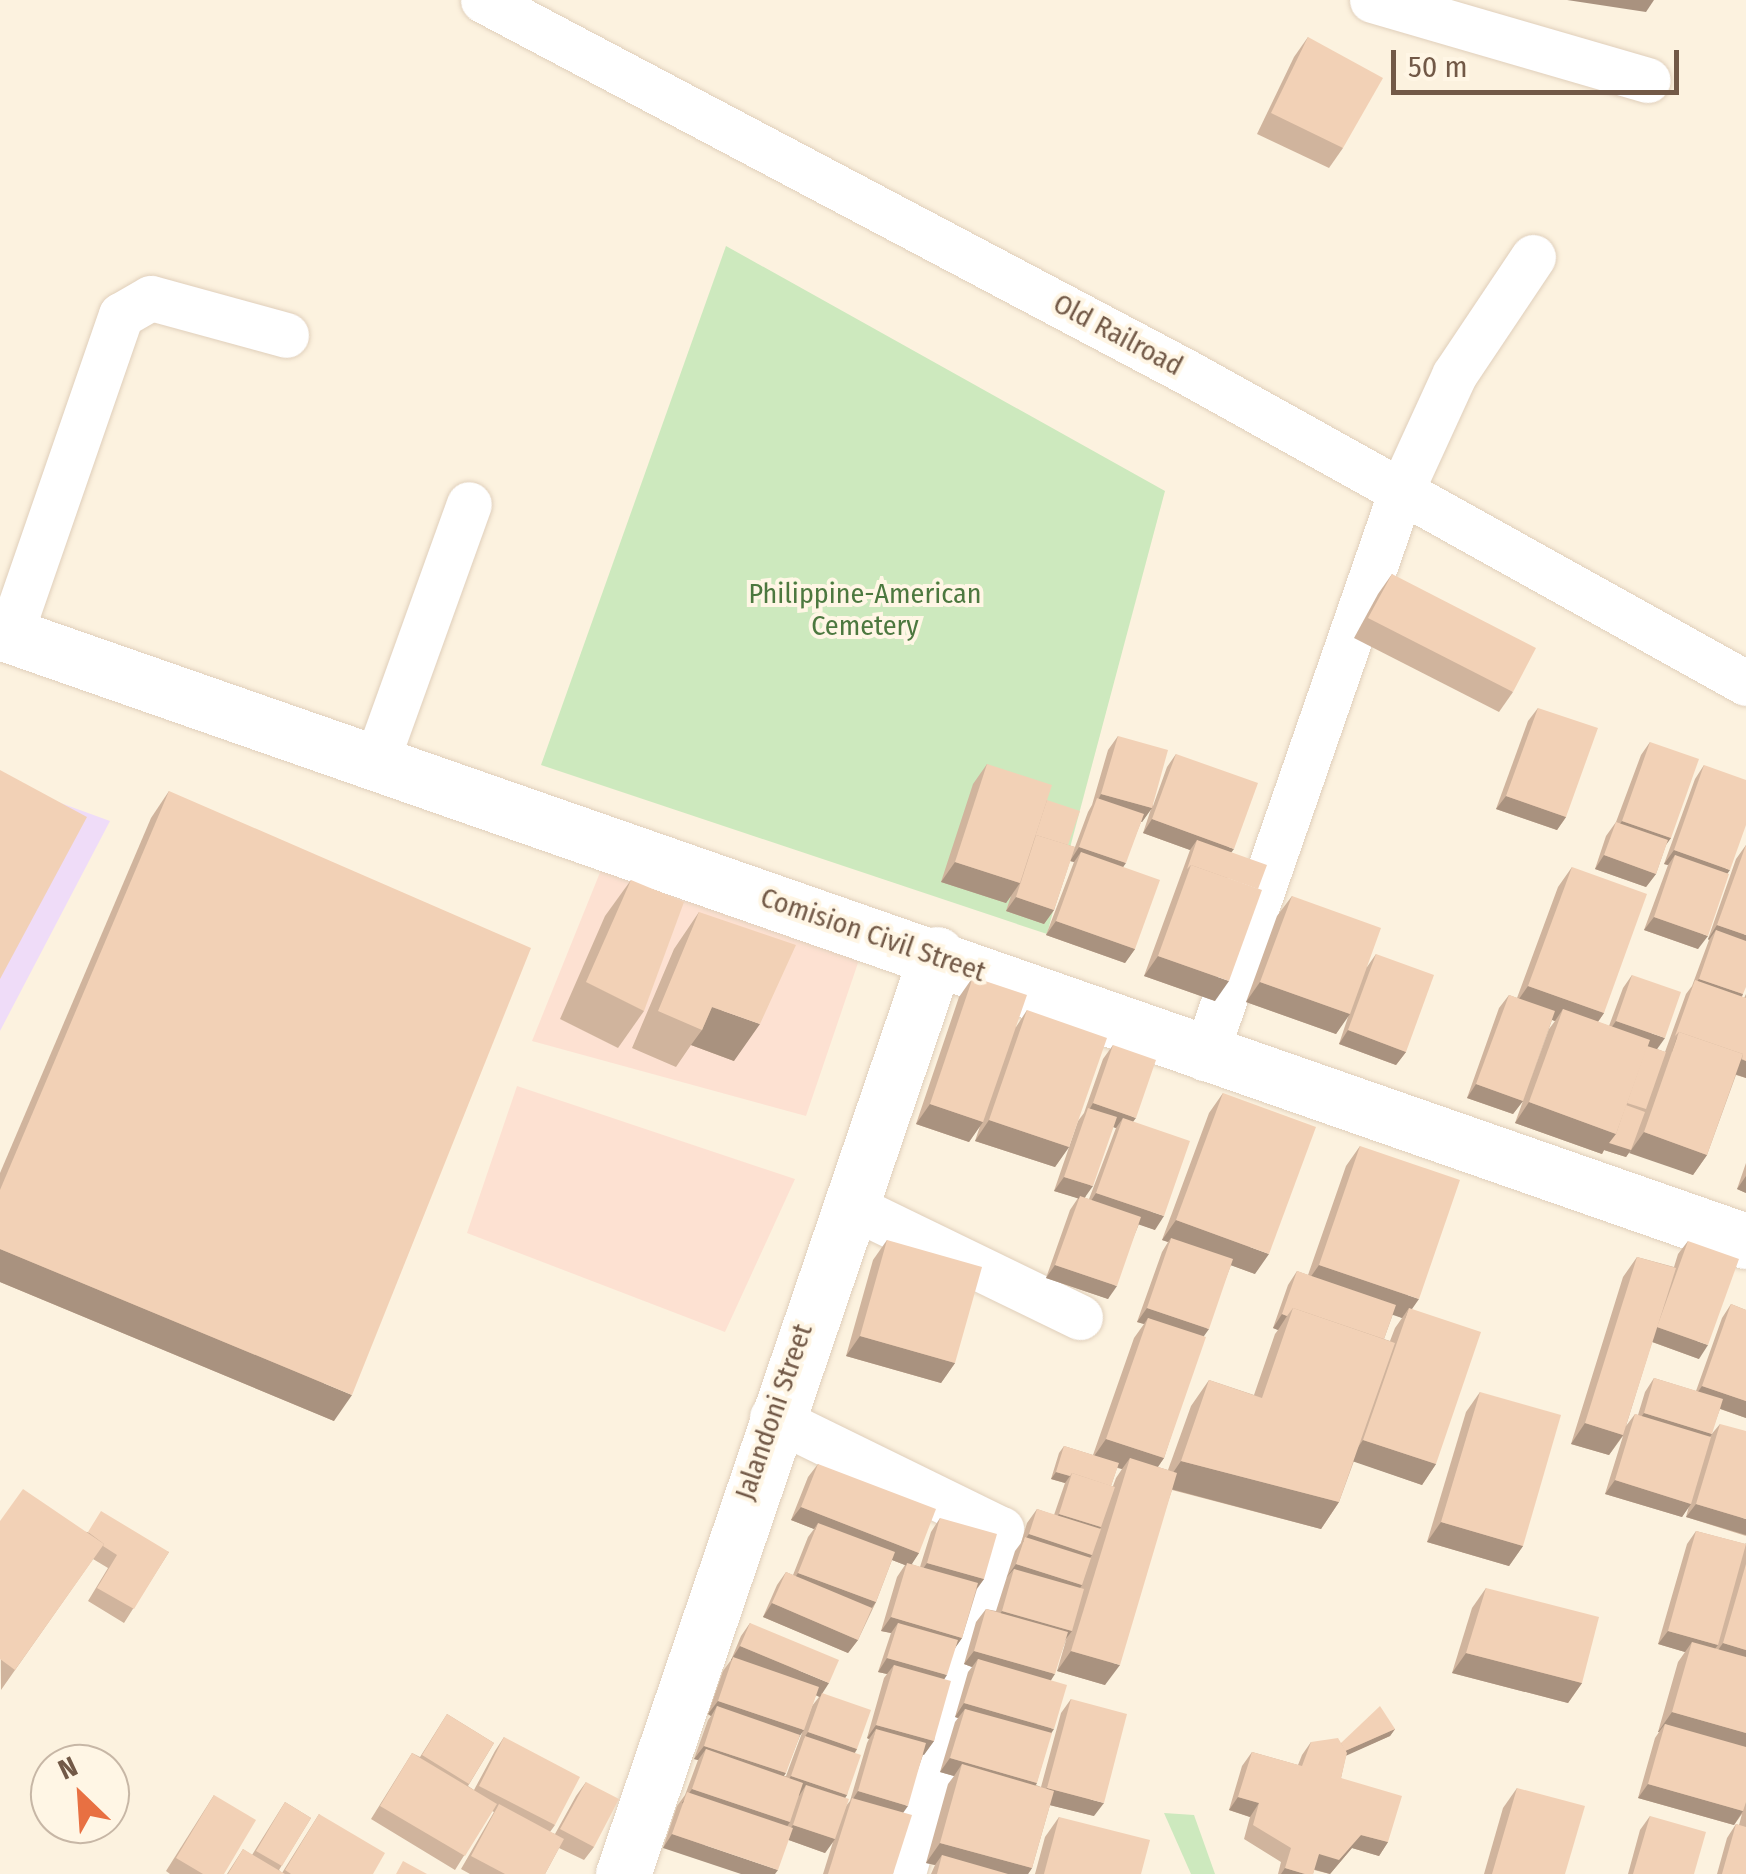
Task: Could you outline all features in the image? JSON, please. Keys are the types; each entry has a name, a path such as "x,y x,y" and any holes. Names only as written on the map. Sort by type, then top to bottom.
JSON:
{"main road":[{"name":"Comision Civil Street","path":"5,633 937,954 1204,1058 1746,1242"},
{"name":"Jalandoni Street","path":"623,1874 772,1418 937,954"}],"street":[{"name":"Old Railroad","path":"483,0 1401,491 1746,683"},
{"path":"1372,0 1648,80"},
{"path":"1204,1058 1401,491 1454,375 1533,257"},
{"path":"5,633 120,315 151,298 286,334"},
{"path":"376,762 470,504"},
{"path":"847,1204 1080,1316"},
{"path":"772,1418 1001,1529 903,1874"}],"shaded area":[{"path":"0,781 110,821 0,1031"},
{"path":"601,870 861,954 806,1116 532,1041"},
{"path":"517,1086 795,1179 725,1332 467,1233"}],"green space":[{"name":"Philippine-American Cemetery","path":"726,246 1165,491 1047,934 541,765"},
{"path":"1164,1813 1194,1815 1215,1874 1191,1874"}],"building":[{"path":"1308,37 1383,78 1343,148 1271,113"},
{"path":"1392,574 1536,648 1513,692 1368,618"},
{"path":"1538,708 1598,728 1566,817 1506,796"},
{"path":"1118,736 1168,750 1152,808 1101,794"},
{"path":"1650,742 1699,759 1671,838 1622,821"},
{"path":"1176,754 1258,783 1234,849 1152,819"},
{"path":"987,764 1052,785 1020,883 955,862"},
{"path":"1704,765 1746,780 1746,825 1730,870 1674,850"},
{"path":"0,770 87,817 0,979"},
{"path":"169,791 531,948 352,1395 0,1249 0,1190"},
{"path":"1097,798 1144,814 1126,863 1079,847"},
{"path":"1047,800 1080,811 1068,845 1035,837"},
{"path":"1616,822 1668,840 1656,874 1604,855"},
{"path":"1036,835 1075,847 1054,910 1016,897"},
{"path":"1197,840 1267,865 1258,889 1191,865 1187,869"},
{"path":"1746,845 1746,935 1717,925"},
{"path":"1081,852 1160,880 1135,949 1056,921"},
{"path":"1675,855 1729,874 1708,936 1654,917"},
{"path":"1191,865 1262,890 1229,981 1158,956"},
{"path":"1572,867 1647,894 1604,1013 1528,986"},
{"path":"631,880 684,902 644,1011 586,982"},
{"path":"1292,896 1381,928 1350,1014 1260,982"},
{"path":"699,912 796,945 760,1024 712,1007 702,1030 658,1011"},
{"path":"1716,930 1746,941 1743,994 1699,979"},
{"path":"1376,954 1434,975 1406,1052 1348,1030"},
{"path":"1632,975 1681,992 1665,1038 1616,1021"},
{"path":"973,977 1027,995 983,1122 930,1104"},
{"path":"1695,980 1746,998 1746,1061 1743,1054 1679,1032 1675,1036"},
{"path":"1509,995 1555,1011 1523,1101 1476,1084"},
{"path":"1563,1009 1650,1040 1616,1134 1529,1102"},
{"path":"1027,1010 1107,1038 1069,1147 989,1120"},
{"path":"1679,1032 1743,1054 1707,1155 1644,1132"},
{"path":"1113,1045 1156,1060 1136,1118 1093,1103"},
{"path":"1647,1046 1666,1052 1646,1109 1627,1103"},
{"path":"1223,1093 1316,1127 1269,1254 1176,1220"},
{"path":"1626,1105 1645,1112 1631,1150 1609,1143"},
{"path":"1088,1108 1117,1117 1093,1186 1064,1177"},
{"path":"1123,1118 1190,1141 1164,1216 1096,1193"},
{"path":"1360,1146 1460,1180 1419,1299 1319,1265"},
{"path":"1080,1196 1141,1217 1117,1286 1055,1265"},
{"path":"1171,1238 1233,1259 1209,1329 1147,1308"},
{"path":"887,1240 982,1267 955,1363 860,1336"},
{"path":"1688,1241 1739,1259 1708,1345 1657,1327"},
{"path":"1637,1257 1676,1268 1623,1435 1585,1423"},
{"path":"1297,1271 1396,1305 1384,1339 1293,1308 1287,1316 1282,1314"},
{"path":"1731,1304 1746,1310 1746,1401 1702,1386"},
{"path":"1293,1308 1395,1343 1339,1502 1181,1461 1209,1380 1262,1398"},
{"path":"1409,1308 1481,1332 1436,1464 1363,1440"},
{"path":"1148,1318 1206,1337 1164,1458 1106,1439"},
{"path":"1654,1378 1723,1399 1712,1434 1644,1413"},
{"path":"1480,1392 1561,1415 1523,1546 1441,1522"},
{"path":"1635,1414 1711,1437 1691,1504 1615,1480"},
{"path":"1720,1424 1746,1431 1746,1519 1696,1504"},
{"path":"1064,1446 1119,1463 1111,1486 1056,1472"},
{"path":"1130,1458 1177,1473 1120,1665 1071,1651"},
{"path":"818,1464 936,1509 919,1553 801,1507"},
{"path":"1072,1473 1115,1487 1101,1527 1059,1514"},
{"path":"23,1489 104,1544 15,1670 0,1659 0,1521"},
{"path":"1037,1509 1101,1529 1092,1555 1029,1534"},
{"path":"101,1511 169,1552 134,1609 97,1588 117,1555 88,1532"},
{"path":"940,1518 997,1534 984,1579 927,1563"},
{"path":"818,1523 895,1552 876,1602 798,1573"},
{"path":"1696,1531 1746,1544 1718,1645 1668,1631"},
{"path":"1025,1537 1091,1558 1082,1585 1016,1564"},
{"path":"907,1563 978,1583 962,1638 891,1617"},
{"path":"1746,1564 1746,1650 1723,1643"},
{"path":"1014,1569 1084,1589 1072,1631 1002,1611"},
{"path":"786,1572 872,1608 858,1640 772,1603"},
{"path":"1486,1588 1599,1617 1582,1683 1466,1653"},
{"path":"986,1609 1068,1632 1055,1674 974,1651"},
{"path":"750,1623 839,1660 829,1683 740,1646"},
{"path":"898,1623 958,1640 947,1675 887,1658"},
{"path":"1692,1642 1746,1657 1746,1733 1672,1712"},
{"path":"733,1657 819,1687 804,1730 718,1701"},
{"path":"978,1659 1067,1685 1054,1729 964,1703"},
{"path":"894,1665 951,1681 934,1741 876,1725"},
{"path":"822,1693 871,1710 857,1749 808,1732"},
{"path":"1071,1699 1127,1714 1104,1803 1047,1788"},
{"path":"717,1706 800,1735 786,1773 704,1746"},
{"path":"1380,1706 1395,1729 1345,1751 1341,1743"},
{"path":"965,1709 1052,1733 1037,1783 950,1758"},
{"path":"447,1714 494,1743 469,1784 422,1755"},
{"path":"1665,1724 1746,1747 1743,1811 1648,1784"},
{"path":"876,1729 926,1743 908,1806 858,1791"},
{"path":"805,1736 861,1755 847,1795 791,1776"},
{"path":"504,1737 580,1777 555,1825 479,1786"},
{"path":"1338,1738 1347,1753 1341,1778 1402,1796 1388,1842 1361,1835 1339,1860 1319,1854 1313,1874 1285,1868 1291,1848 1253,1825 1259,1803 1238,1797 1252,1752 1302,1766 1311,1742"},
{"path":"706,1749 803,1783 790,1822 692,1789"},
{"path":"412,1753 497,1804 465,1856 380,1806"},
{"path":"962,1764 1054,1791 1032,1868 940,1843"},
{"path":"586,1782 619,1799 594,1847 560,1829"},
{"path":"806,1785 849,1799 835,1839 793,1825"},
{"path":"1517,1788 1585,1806 1565,1874 1492,1874"},
{"path":"687,1792 793,1828 778,1870 672,1834"},
{"path":"214,1795 256,1820 224,1874 203,1874 176,1858"},
{"path":"852,1798 912,1815 893,1874 828,1874"},
{"path":"285,1802 311,1818 282,1866 256,1851"},
{"path":"499,1804 564,1839 545,1874 505,1874 471,1856"},
{"path":"319,1814 385,1853 373,1874 291,1874 285,1870"},
{"path":"1650,1816 1706,1832 1694,1874 1633,1874"},
{"path":"1059,1817 1150,1840 1141,1874 1044,1874"},
{"path":"1736,1824 1746,1827 1746,1874 1722,1874"},
{"path":"243,1849 285,1874 228,1874"},
{"path":"942,1855 1008,1874 937,1874"},
{"path":"403,1861 427,1874 396,1874"}]}
